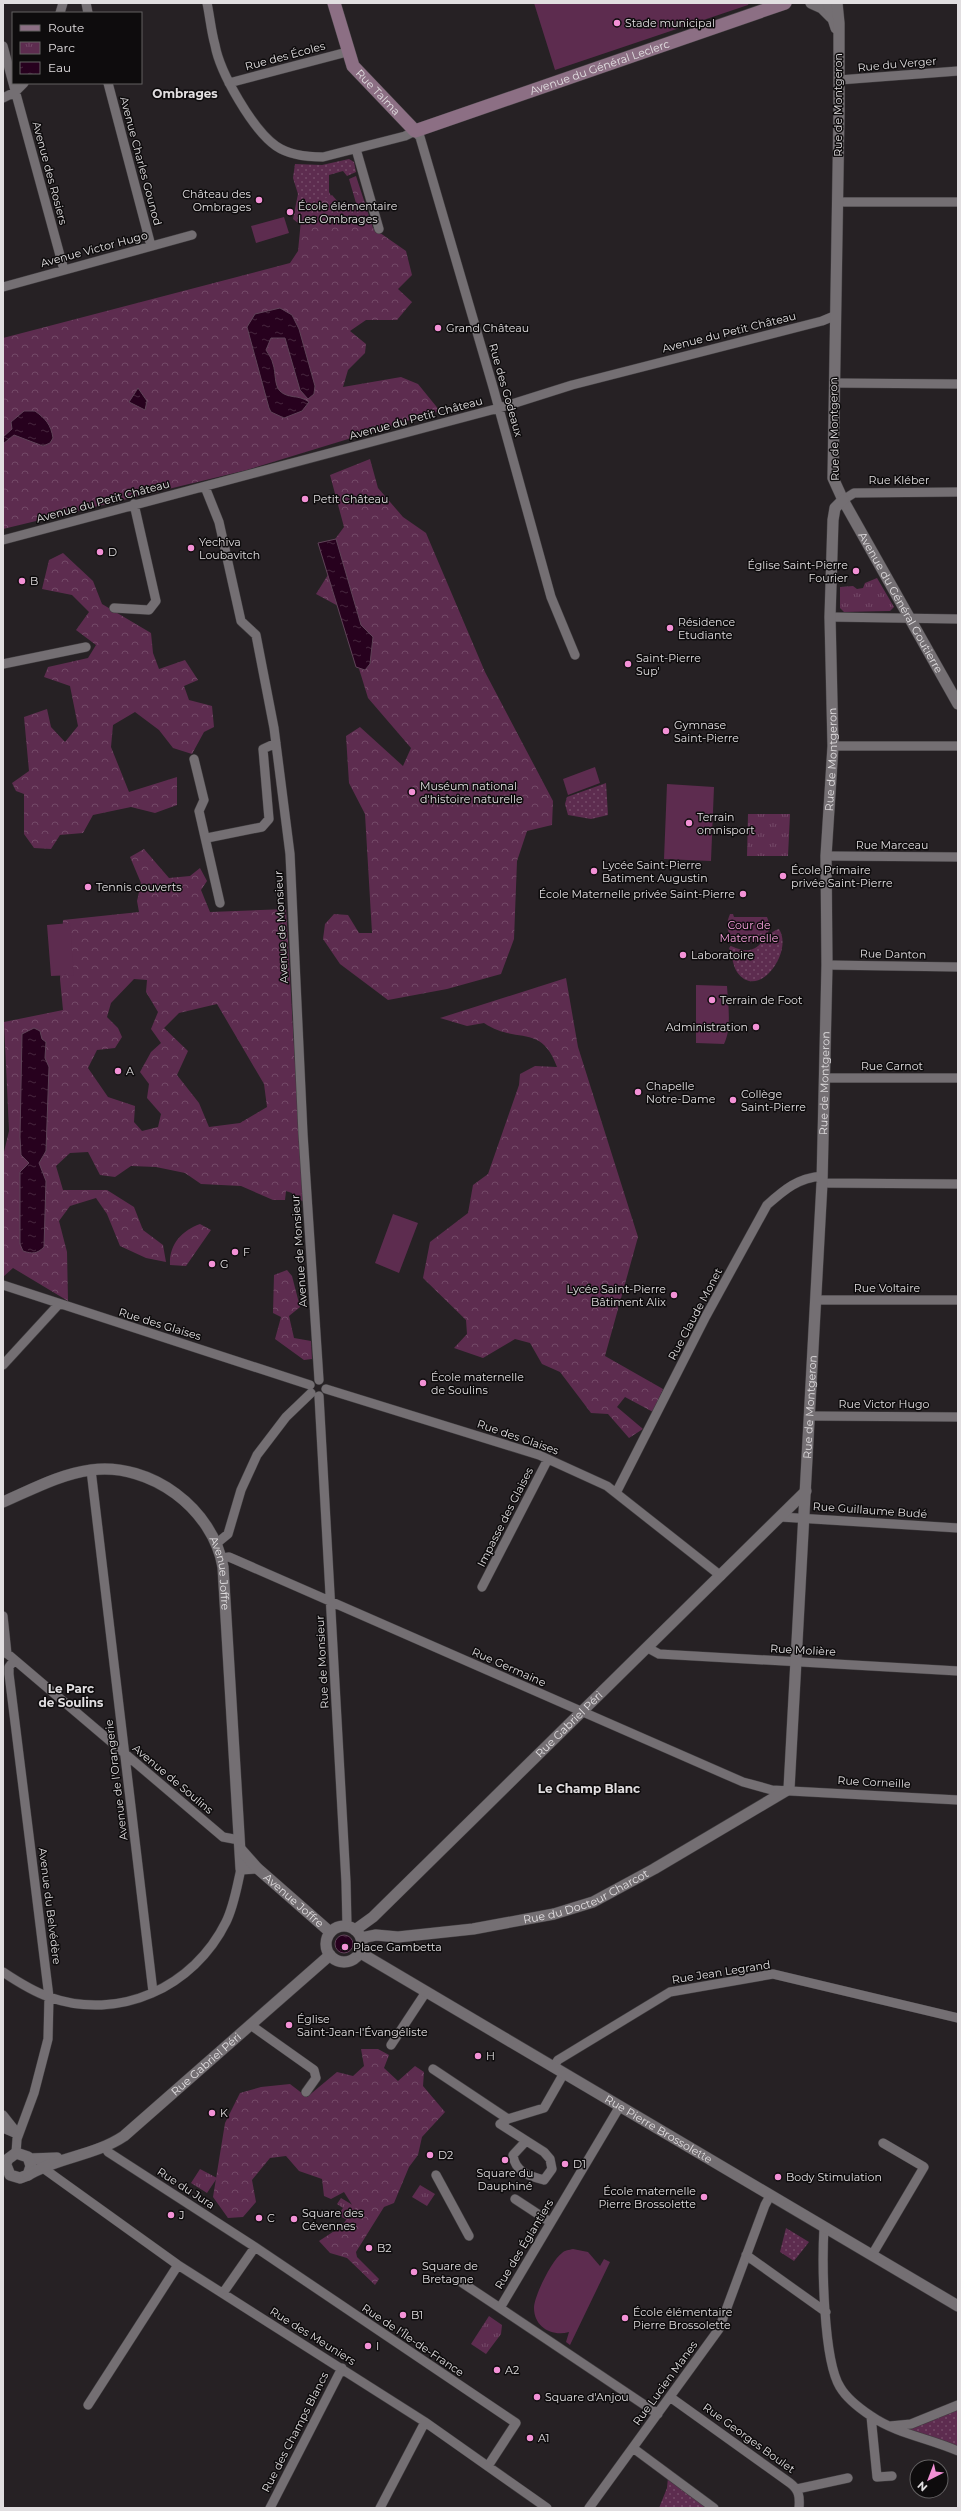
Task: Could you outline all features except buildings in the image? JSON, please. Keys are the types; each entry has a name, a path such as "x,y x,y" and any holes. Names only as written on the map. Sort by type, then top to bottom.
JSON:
{"main road":[{"name":"Rue Talma","path":"334,3 347,52 353,66 362,79 415,131"},
{"name":"Avenue du Général Leclerc","path":"415,131 762,7 785,3"}],"street":[{"path":"207,3 215,46 229,83 268,140 278,147 311,157 323,157 405,136 415,131"},
{"name":"Rue de Montgeron","path":"811,3 822,8 832,19"},
{"name":"Rue de Montgeron","path":"828,3 832,19 838,33"},
{"name":"Rue de Montgeron","path":"789,1789 805,1518 826,1078 828,965 826,856 833,746 830,617 833,514 843,500 833,478 834,316 839,80 837,3"},
{"name":"Avenue des Rosiers","path":"3,46 12,79"},
{"name":"Rue des Écoles","path":"229,83 347,52"},
{"name":"Rue du Verger","path":"839,80 958,70"},
{"name":"Avenue Charles Gounod","path":"108,84 151,246"},
{"path":"3,98 14,86"},
{"name":"Avenue des Rosiers","path":"14,86 64,270"},
{"name":"Rue des Godeaux","path":"415,131 424,147 499,408 551,598 575,656"},
{"path":"356,149 379,229"},
{"path":"837,202 958,202"},
{"name":"Avenue Victor Hugo","path":"3,286 192,235"},
{"name":"Avenue du Petit Château","path":"3,540 134,504 205,488 499,408 572,385 822,322 834,316"},
{"path":"834,383 958,384"},
{"name":"Avenue de Monsieur","path":"205,488 219,522 241,621 256,635 276,743 290,854 303,1134 319,1380 323,1382 316,1391"},
{"name":"Rue Kléber","path":"843,500 854,493 958,492"},
{"name":"Avenue du Général Goutierre","path":"843,500 958,704"},
{"path":"114,608 149,610 156,601 134,504"},
{"path":"830,617 958,619"},
{"path":"3,664 86,647"},
{"path":"207,838 262,827 269,819 263,749 276,743"},
{"path":"833,746 958,746"},
{"path":"194,759 204,800 199,811 207,838 220,903"},
{"name":"Rue Marceau","path":"826,856 958,857"},
{"name":"Rue Danton","path":"828,965 958,967"},
{"name":"Rue Carnot","path":"826,1078 958,1078"},
{"name":"Rue Claude Monet","path":"616,1493 706,1316 767,1205 783,1191 806,1177 822,1179 958,1184"},
{"name":"Rue des Glaises","path":"3,1286 316,1391 548,1459 616,1493 721,1576"},
{"name":"Rue Voltaire","path":"816,1300 958,1300"},
{"path":"3,1364 59,1304"},
{"path":"217,1543 228,1534 241,1490 257,1455 286,1417 316,1391"},
{"name":"Rue de Monsieur","path":"316,1391 347,1886 354,1932"},
{"name":"Rue Victor Hugo","path":"810,1416 958,1416"},
{"name":"Impasse des Glaises","path":"482,1587 548,1459"},
{"name":"Avenue Joffre","path":"3,1502 67,1475 105,1469 135,1474 168,1488 195,1510 217,1543 222,1558 226,1599 241,1869 257,1868"},
{"name":"Avenue de l'Orangerie","path":"91,1470 154,1992"},
{"path":"781,1517 806,1491"},
{"name":"Rue Guillaume Budé","path":"781,1517 958,1528"},
{"name":"Rue Gabriel Péri","path":"354,1932 373,1917 781,1517"},
{"name":"Rue Germaine","path":"222,1558 229,1557 236,1560 734,1779 772,1790 789,1789"},
{"name":"Avenue du Belvédère","path":"3,1616 49,1997 48,2038 34,2092 18,2134 16,2153"},
{"name":"Rue Molière","path":"648,1648 659,1654 958,1671"},
{"name":"Avenue de Soulins","path":"8,1655 223,1837 240,1845"},
{"name":"Rue du Docteur Charcot","path":"354,1932 398,1936 473,1929 554,1914 593,1902 648,1872 789,1789"},
{"name":"Rue Corneille","path":"789,1789 958,1800"},
{"name":"Avenue Joffre","path":"240,1845 257,1868 330,1932"},
{"path":"3,1972 26,1987 49,1997 86,2004 113,2004 138,1999 171,1984 191,1970 206,1954 227,1920 241,1869"},
{"path":"338,1927 354,1932 359,1952 348,1961 338,1960 330,1955 326,1941 330,1932 338,1927"},
{"name":"Rue Pierre Brossolette","path":"359,1952 958,2306"},
{"name":"Rue Gabriel Péri","path":"28,2175 47,2164 105,2147 137,2125 252,2026 330,1955"},
{"name":"Rue Jean Legrand","path":"554,2066 558,2060 670,1992 774,1974 958,2018"},
{"path":"391,2045 426,1992"},
{"path":"252,2026 314,2070 316,2078 306,2092"},
{"path":"433,2069 508,2119"},
{"path":"526,2141 514,2155 514,2161 518,2169 525,2174 544,2180 552,2169 550,2159 526,2141 500,2124 508,2119 544,2108 564,2073"},
{"name":"Rue des Églantiers","path":"500,2308 620,2106"},
{"path":"3,2115 18,2134"},
{"path":"3,2128 18,2134"},
{"path":"872,2255 924,2168 883,2143"},
{"name":"Rue du Jura","path":"105,2147 108,2152 255,2247"},
{"path":"16,2153 24,2154 29,2159 31,2166 28,2175 20,2178 8,2179 5,2168 8,2159 16,2153"},
{"name":"Rue Gabriel Péri","path":"29,2159 47,2164"},
{"name":"Rue des Meuniers","path":"47,2164 67,2183 178,2265 425,2422 547,2508"},
{"path":"436,2176 469,2236"},
{"name":"Rue Lucien Manes","path":"589,2508 719,2329 765,2205 770,2196"},
{"path":"515,2199 550,2222"},
{"path":"824,2228 822,2254 826,2312 832,2366 839,2386 852,2402 888,2426 958,2451"},
{"path":"223,2293 255,2247"},
{"name":"Rue de l'Île-de-France","path":"255,2247 516,2423 488,2466"},
{"path":"746,2255 826,2312"},
{"path":"88,2405 178,2265"},
{"path":"461,2282 658,2414"},
{"name":"Rue des Champs Blancs","path":"270,2508 342,2368"},
{"name":"Rue Georges Boulet","path":"670,2397 797,2488 800,2497 798,2508"},
{"path":"888,2426 911,2424 958,2405"},
{"path":"871,2416 877,2477 892,2476"},
{"path":"380,2508 425,2422"},
{"path":"633,2448 714,2508"},
{"path":"797,2488 848,2478"}],"green space":[{"name":"Stade municipal","path":"534,3 749,3 748,5 555,70"},
{"path":"349,159 354,162 356,172 347,176 343,171 329,175 329,192 332,198 306,211 298,223 293,219 298,194 293,178 295,164 322,165"},
{"path":"356,176 373,228 406,251 412,275 398,289 412,302 397,320 366,320 350,331 366,344 365,353 348,370 343,387 401,377 418,384 440,411 247,470 3,529 3,338 290,263 298,251 302,210 332,195 339,203 356,203 349,179"},
{"path":"284,217 289,233 256,243 251,226"},
{"path":"370,459 378,488 403,517 426,533 485,672 553,801 552,825 527,831 517,861 514,939 501,974 447,989 388,1000 340,964 323,939 325,924 334,914 348,915 359,933 372,933 365,814 349,783 346,736 360,727 403,766 411,748 368,698 340,607 316,594 331,570 327,550 344,527 330,475"},
{"path":"63,553 93,581 102,604 151,633 153,653 159,669 185,660 198,680 184,686 189,700 212,706 214,727 204,732 192,754 173,748 159,730 135,712 113,725 111,747 129,792 177,777 177,805 155,813 131,807 93,815 83,833 60,835 51,849 34,848 24,834 24,794 16,791 12,783 29,771 24,717 47,709 51,727 65,742 78,726 70,686 44,677 48,667 88,658 96,645 76,630 89,612 72,595 42,589 49,560"},
{"path":"877,578 894,607 890,611 844,612 840,608 840,587 853,586 857,589 863,588 865,583"},
{"path":"595,767 600,783 568,795 563,779"},
{"path":"606,783 608,815 591,819 568,815 565,804 567,797"},
{"name":"Terrain omnisport","path":"667,784 714,787 711,861 664,859"},
{"path":"748,814 790,814 788,856 747,856"},
{"path":"144,849 169,878 190,876 200,868 207,881 201,890 210,912 286,909 303,1201 295,1199 292,1193 286,1191 285,1200 273,1200 241,1186 201,1184 185,1173 156,1167 131,1166 115,1177 100,1175 88,1152 70,1153 56,1166 63,1190 107,1190 134,1207 143,1230 163,1245 166,1262 146,1258 120,1246 107,1214 96,1198 70,1206 59,1221 67,1252 68,1301 13,1268 3,1277 3,1156 9,1131 4,1022 63,1010 60,979 63,920 139,912 137,901 141,883 130,857","holes":["134,979 147,980 146,992 158,1012 151,1029 161,1043 151,1052 140,1072 149,1084 147,1098 161,1114 158,1127 142,1131 134,1122 135,1106 108,1097 88,1068 97,1050 115,1048 122,1037 118,1028 107,1017 111,1003","217,1004 264,1084 267,1107 240,1123 209,1127 199,1103 177,1075 188,1051 164,1028 179,1013"]},
{"name":"Cour de Maternelle","path":"730,914 733,914 734,917 767,917 769,929 765,937 757,942 748,943 738,941 731,936 727,927"},
{"path":"70,923 74,975 51,976 47,925"},
{"path":"779,929 782,939 782,950 778,961 772,970 763,978 755,981 745,980 736,970 729,948 731,946 741,950 749,950 755,948 772,932"},
{"path":"566,978 578,1047 638,1237 605,1356 663,1389 653,1412 625,1397 617,1407 643,1429 629,1438 608,1414 591,1413 560,1372 542,1364 530,1343 515,1339 483,1358 454,1348 467,1334 466,1320 423,1278 430,1242 468,1213 473,1185 488,1174 519,1085 520,1074 535,1066 557,1067 551,1053 543,1044 535,1039 507,1033 484,1023 467,1026 440,1018"},
{"name":"Terrain de Foot","path":"696,985 727,986 729,1023 724,1044 696,1043"},
{"path":"393,1214 418,1223 399,1273 375,1263"},
{"path":"200,1224 211,1230 186,1266 170,1265 170,1258 174,1245 182,1235"},
{"path":"287,1270 292,1276 300,1307 289,1316 294,1338 311,1341 312,1359 304,1360 275,1339 281,1317 273,1313 274,1275"},
{"path":"361,2049 378,2049 389,2055 384,2068 398,2081 415,2066 424,2072 423,2086 445,2112 422,2137 418,2155 409,2167 394,2203 384,2207 356,2252 357,2257 379,2279 375,2285 347,2258 330,2253 319,2241 342,2226 354,2208 344,2192 331,2199 324,2196 322,2179 299,2171 286,2156 270,2158 252,2180 256,2202 243,2217 228,2218 213,2197 225,2123 240,2093 261,2087 290,2084 307,2097 337,2072 353,2076 364,2066"},
{"path":"200,2169 217,2178 207,2193 191,2183"},
{"path":"420,2185 435,2194 427,2206 412,2197"},
{"path":"341,2198 356,2207 347,2220 338,2215 343,2208 337,2204"},
{"path":"786,2228 809,2242 794,2261 780,2252"},
{"path":"573,2249 588,2252 600,2266 604,2259 610,2262 570,2345 566,2342 569,2332 556,2333 545,2329 537,2320 534,2308 540,2287 553,2263 563,2252"},
{"path":"489,2316 502,2325 501,2334 486,2354 471,2344"},
{"path":"958,2408 958,2446 908,2430"},
{"path":"668,2477 710,2508 659,2508 667,2488"}],"water":[{"path":"280,308 292,315 299,329 315,386 314,394 308,399 300,390 285,338 271,338 266,350 273,362 278,388 286,395 301,398 309,402 302,411 284,418 271,412 269,408 247,327 255,314"},
{"path":"138,388 147,401 145,410 129,402"},
{"path":"24,411 35,411 45,420 52,433 53,438 50,443 43,446 14,435 3,444 3,437 12,429 11,422"},
{"path":"336,539 361,625 373,637 370,664 365,670 356,667 318,543"},
{"path":"34,1028 40,1031 42,1039 46,1042 45,1058 49,1067 46,1151 39,1163 46,1181 44,1247 37,1252 32,1253 23,1251 20,1244 20,1172 29,1163 21,1155 20,1137 22,1034"},
{"path":"344,1935 350,1938 353,1944 350,1950 344,1953 338,1950 335,1944 338,1938"}],"place":[{"name":"Stade municipal","path":"617,23"},
{"name":"Château des Ombrages","path":"259,200"},
{"name":"École élémentaire Les Ombrages","path":"290,212"},
{"name":"Grand Château","path":"438,328"},
{"name":"Petit Château","path":"305,499"},
{"name":"Yechiva Loubavitch","path":"191,548"},
{"name":"D","path":"100,552"},
{"name":"Église Saint-Pierre Fourier","path":"856,571"},
{"name":"B","path":"22,581"},
{"name":"Résidence Etudiante","path":"670,628"},
{"name":"Saint-Pierre Sup'","path":"628,664"},
{"name":"Gymnase Saint-Pierre","path":"666,731"},
{"name":"Muséum national d'histoire naturelle","path":"412,792"},
{"name":"Terrain omnisport","path":"689,823"},
{"name":"Lycée Saint-Pierre Batiment Augustin","path":"594,871"},
{"name":"École Primaire privée Saint-Pierre","path":"783,876"},
{"name":"Tennis couverts","path":"88,887"},
{"name":"École Maternelle privée Saint-Pierre","path":"743,894"},
{"name":"Laboratoire","path":"683,955"},
{"name":"Terrain de Foot","path":"712,1000"},
{"name":"Administration","path":"756,1027"},
{"name":"A","path":"118,1071"},
{"name":"Chapelle Notre-Dame","path":"638,1092"},
{"name":"Collège Saint-Pierre","path":"733,1100"},
{"name":"F","path":"235,1252"},
{"name":"G","path":"212,1264"},
{"name":"Lycée Saint-Pierre Bâtiment Alix","path":"674,1295"},
{"name":"École maternelle de Soulins","path":"423,1383"},
{"name":"Place Gambetta","path":"345,1947"},
{"name":"Église Saint-Jean-l'Évangéliste","path":"289,2025"},
{"name":"H","path":"478,2056"},
{"name":"K","path":"212,2113"},
{"name":"D2","path":"430,2155"},
{"name":"Square du Dauphiné","path":"505,2160"},
{"name":"D1","path":"565,2164"},
{"name":"Body Stimulation","path":"778,2177"},
{"name":"École maternelle Pierre Brossolette","path":"704,2197"},
{"name":"J","path":"171,2215"},
{"name":"C","path":"259,2218"},
{"name":"Square des Cévennes","path":"294,2219"},
{"name":"B2","path":"369,2248"},
{"name":"Square de Bretagne","path":"414,2272"},
{"name":"B1","path":"403,2315"},
{"name":"École élémentaire Pierre Brossolette","path":"625,2318"},
{"name":"I","path":"368,2346"},
{"name":"A2","path":"497,2370"},
{"name":"Square d'Anjou","path":"537,2397"},
{"name":"A1","path":"530,2438"}],"district":[{"name":"Ombrages","path":"185,94"},
{"name":"Le Parc de Soulins","path":"71,1696"},
{"name":"Le Champ Blanc","path":"589,1789"}]}
